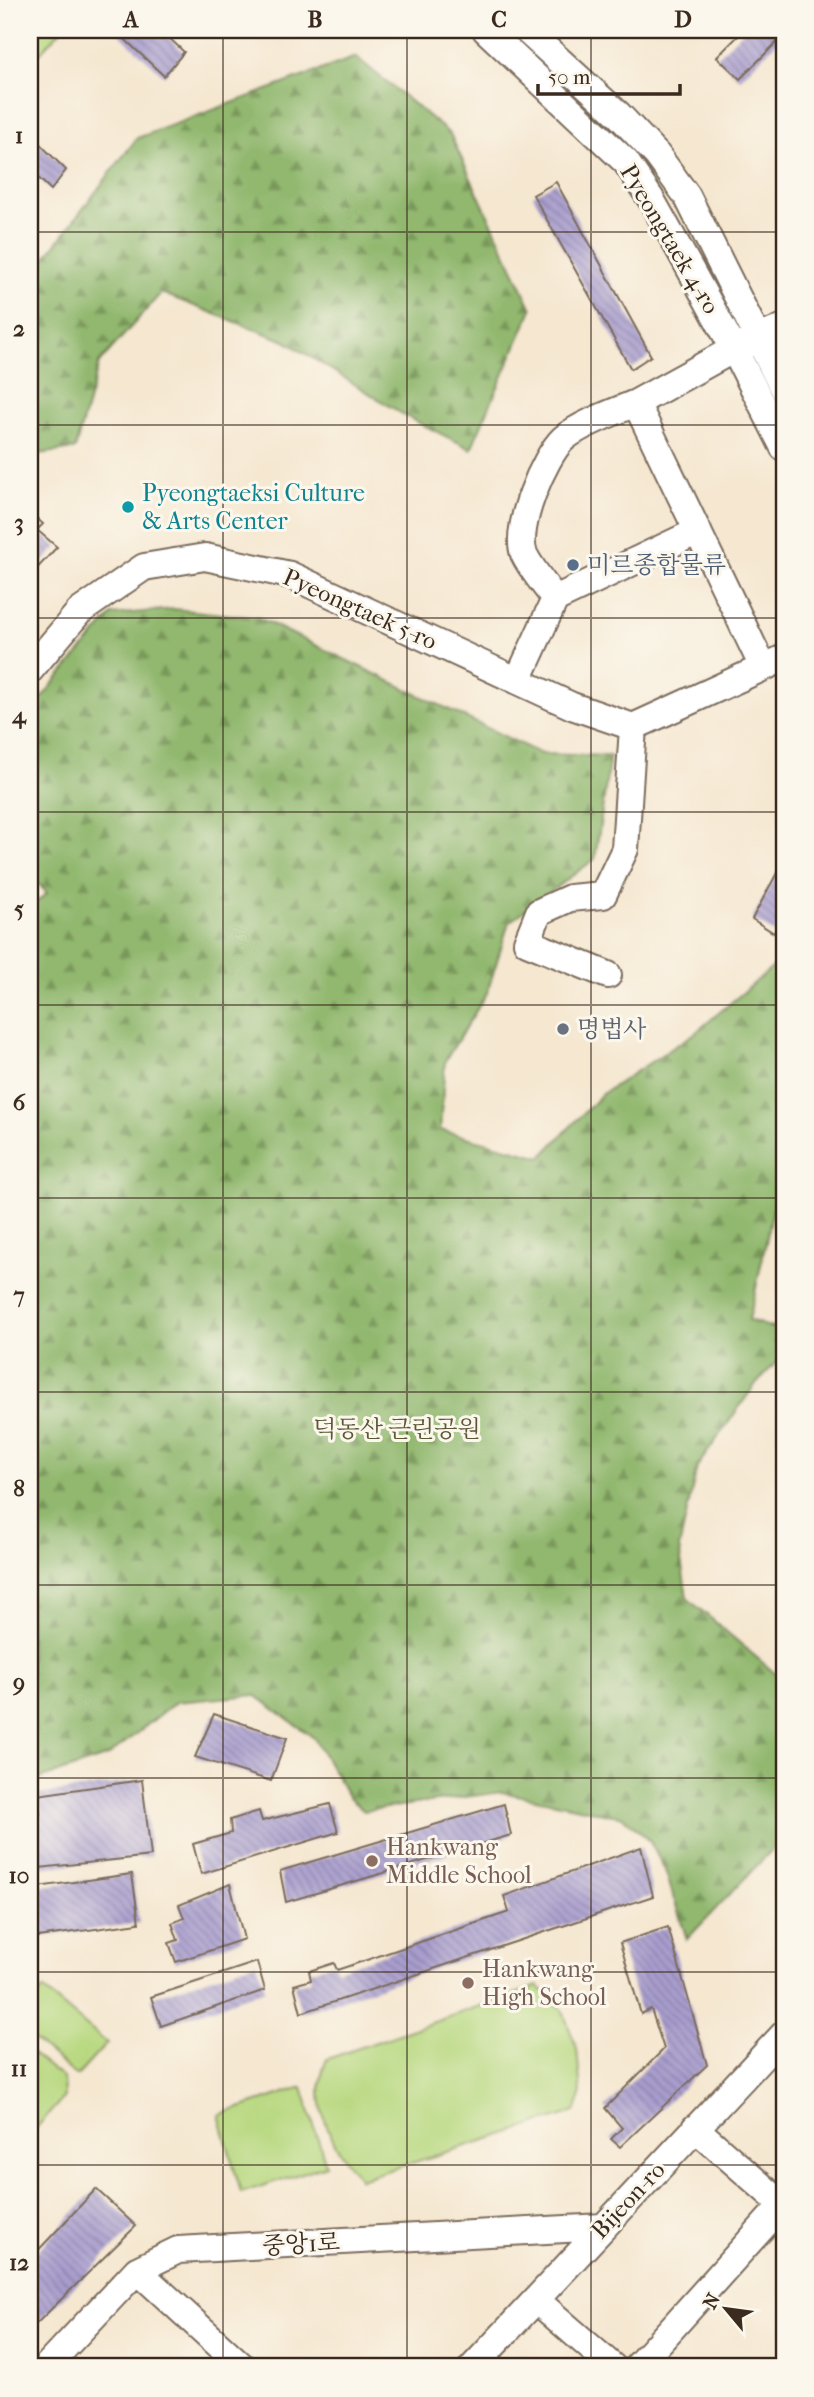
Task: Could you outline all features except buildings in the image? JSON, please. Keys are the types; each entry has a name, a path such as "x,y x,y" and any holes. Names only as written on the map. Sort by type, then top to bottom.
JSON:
{"street":[{"name":"Pyeongtaek 4-ro","path":"486,30 626,162 651,199 734,349 784,448"},
{"name":"Pyeongtaek 4-ro","path":"526,30 618,114 657,155 687,196 784,390"},
{"path":"555,599 524,553 521,534 533,492 550,457 563,438 636,403 734,349 784,327"},
{"path":"608,975 527,942 539,912 570,898 603,895 625,849 633,727 774,663 698,531 636,403"},
{"path":"518,680 555,599 698,531"},
{"name":"Pyeongtaek 5-ro","path":"30,670 79,612 144,567 205,556 290,575 572,706 633,727"},
{"name":"Bijeon-ro","path":"473,2367 784,2034"},
{"path":"636,2367 784,2205 695,2128"},
{"name":"중앙1로","path":"46,2367 137,2270 178,2250 603,2227"},
{"path":"137,2270 243,2367"},
{"path":"536,2300 613,2367"}],"green space":[{"path":"30,30 61,30 30,64"},
{"path":"356,57 450,134 532,309 471,449 407,417 285,341 161,293 99,363 75,449 30,455 30,278 137,138"},
{"name":"덕동산 근린공원","path":"174,609 259,618 541,754 610,756 595,859 509,922 487,993 445,1061 440,1130 541,1157 602,1094 695,1033 784,958 784,1159 749,1320 784,1332 784,1354 755,1385 697,1467 679,1548 687,1598 784,1681 784,1837 687,1939 665,1870 649,1840 623,1817 502,1792 364,1811 349,1798 314,1738 255,1695 176,1702 108,1756 30,1782 30,908 47,893 30,875 30,711 112,615"},
{"path":"538,1986 562,2009 577,2049 581,2095 575,2112 360,2179 340,2152 326,2123 320,2091 327,2059"},
{"path":"43,1989 107,2043 77,2076 30,2037 30,2005"},
{"path":"30,2052 63,2078 64,2097 30,2135"},
{"path":"302,2087 326,2165 241,2193 219,2115"}],"place":[{"name":"Pyeongtaeksi Culture & Arts Center","path":"128,507"},
{"name":"미르종합물류","path":"573,565"},
{"name":"명법사","path":"563,1029"},
{"name":"Hankwang Middle School","path":"372,1861"},
{"name":"Hankwang High School","path":"468,1983"}]}
